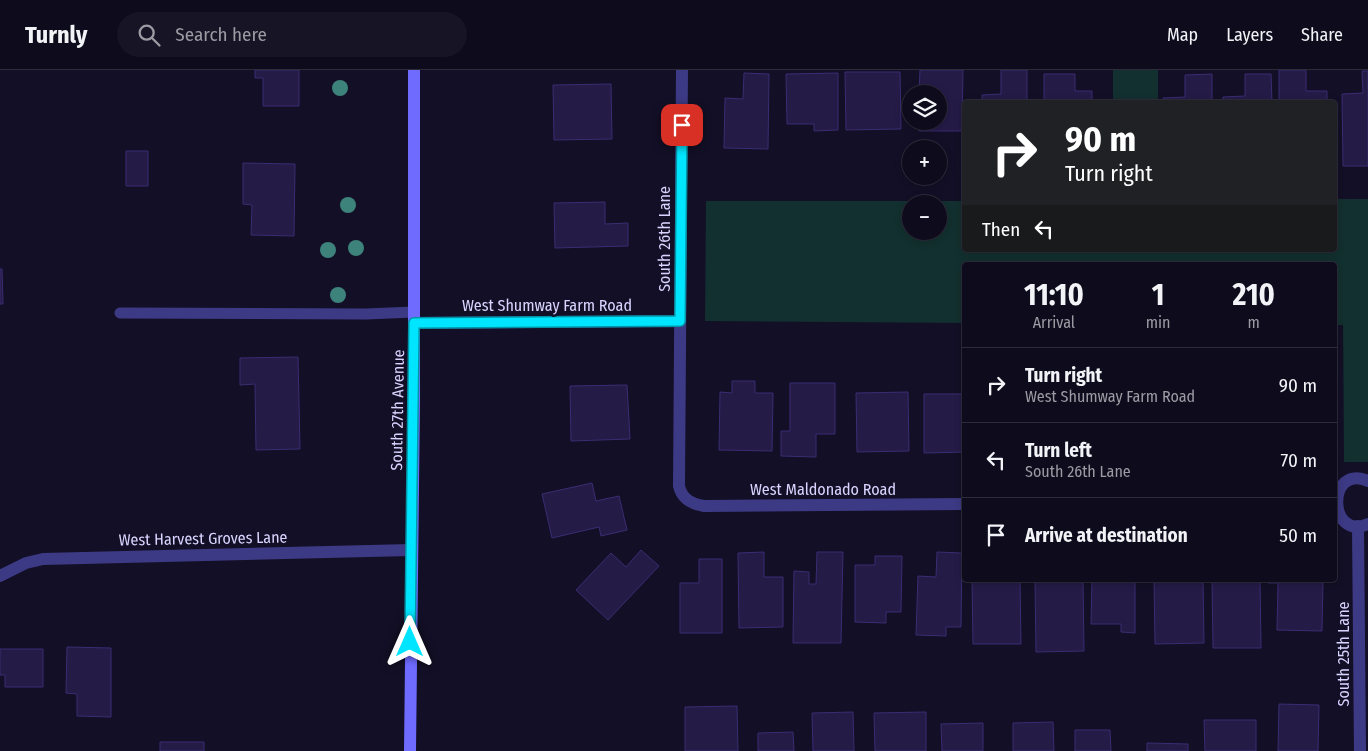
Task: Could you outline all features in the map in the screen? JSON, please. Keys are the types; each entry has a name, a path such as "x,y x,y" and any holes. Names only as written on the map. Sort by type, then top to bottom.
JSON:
{"main road":[{"name":"South 27th Avenue","path":"410,751 414,70"}],"street":[{"name":"South 26th Lane","path":"682,70 679,486 684,498"},
{"name":"West Shumway Farm Road","path":"414,318 680,321"},
{"path":"1337,495 1344,484 1354,479 1368,481"},
{"name":"West Maldonado Road","path":"684,498 696,505 704,506 962,504"},
{"path":"1337,509 1344,521 1363,525"},
{"name":"South 25th Lane","path":"1360,751 1363,525"},
{"name":"West Harvest Groves Lane","path":"0,576 26,563 43,559 411,550"}],"lane":[{"path":"120,313 366,314 414,318"}],"green space":[{"path":"1113,70 1158,70 1158,100 1113,100"},
{"path":"1337,199 1368,199 1368,462 1344,462 1343,325 1337,325 1337,262 962,262 962,323 705,321 706,201 902,201 902,240 947,240 947,201 962,201 962,252 1337,252"}],"building":[{"path":"255,70 299,70 299,106 263,106 263,78 255,78"},
{"path":"920,70 963,70 962,131 919,131 947,130 947,85 919,85"},
{"path":"1001,70 1027,70 1027,100 982,100 982,95 1001,94"},
{"path":"1279,70 1306,70 1306,91 1327,91 1327,100 1279,100"},
{"path":"1362,71 1368,71 1368,166 1343,166 1342,94 1363,93"},
{"path":"845,72 900,72 901,129 846,130"},
{"path":"744,73 769,74 768,149 724,148 725,98 743,99"},
{"path":"838,73 838,130 814,131 814,124 787,124 786,74"},
{"path":"1044,74 1075,74 1075,91 1092,91 1092,100 1044,100"},
{"path":"1212,74 1212,100 1163,100 1163,98 1185,97 1185,75"},
{"path":"1245,74 1271,74 1272,100 1223,100 1223,97 1245,96"},
{"path":"611,84 612,139 554,140 553,85"},
{"path":"126,151 148,151 148,186 126,186"},
{"path":"243,163 295,164 294,236 251,235 252,205 243,204"},
{"path":"605,202 605,224 628,223 628,246 555,248 554,203"},
{"path":"0,269 2,269 3,304 0,304"},
{"path":"298,357 300,449 256,450 255,384 240,385 240,358"},
{"path":"732,381 755,381 755,393 773,393 772,451 719,450 720,392 732,393"},
{"path":"790,383 835,383 835,434 816,434 816,457 781,456 781,431 790,431"},
{"path":"627,385 630,439 571,441 570,386"},
{"path":"908,392 909,451 857,452 856,393"},
{"path":"924,394 962,394 962,452 924,453"},
{"path":"592,483 596,501 619,496 627,530 601,536 599,527 552,538 542,494"},
{"path":"641,550 659,566 608,620 576,590 611,553 626,567"},
{"path":"764,552 764,577 783,577 783,627 739,628 738,553"},
{"path":"817,552 843,552 841,643 793,643 794,571 809,572 809,584 816,584"},
{"path":"937,552 962,553 961,627 946,627 946,636 916,635 918,576 936,577"},
{"path":"875,556 902,556 901,612 886,612 886,623 855,622 855,565 875,565"},
{"path":"699,559 722,559 722,633 680,633 680,583 699,583"},
{"path":"972,582 1020,582 1021,644 973,644"},
{"path":"1035,582 1083,582 1084,651 1036,652"},
{"path":"1092,582 1135,582 1135,633 1121,632 1121,624 1091,624"},
{"path":"1154,582 1203,582 1204,643 1155,644"},
{"path":"1212,582 1260,582 1261,648 1213,648"},
{"path":"1323,582 1322,631 1277,630 1278,583 1268,583"},
{"path":"67,647 111,648 111,717 77,716 77,694 66,693"},
{"path":"0,649 43,649 43,687 5,687 5,675 0,675"},
{"path":"1279,704 1319,705 1318,751 1278,751"},
{"path":"737,706 738,751 685,751 685,707"},
{"path":"853,712 854,751 813,751 812,713"},
{"path":"926,712 926,751 875,751 874,713"},
{"path":"1204,720 1256,720 1256,751 1205,751"},
{"path":"1053,722 1054,751 1013,751 1013,723"},
{"path":"983,723 983,751 942,751 941,724"},
{"path":"1075,730 1110,730 1111,751 1075,751"},
{"path":"793,732 794,751 758,751 758,733"},
{"path":"160,742 204,742 204,751 160,751"},
{"path":"1147,743 1188,744 1188,751 1147,751"}],"route":[{"path":"410,642 414,323 680,321 682,125"}]}
